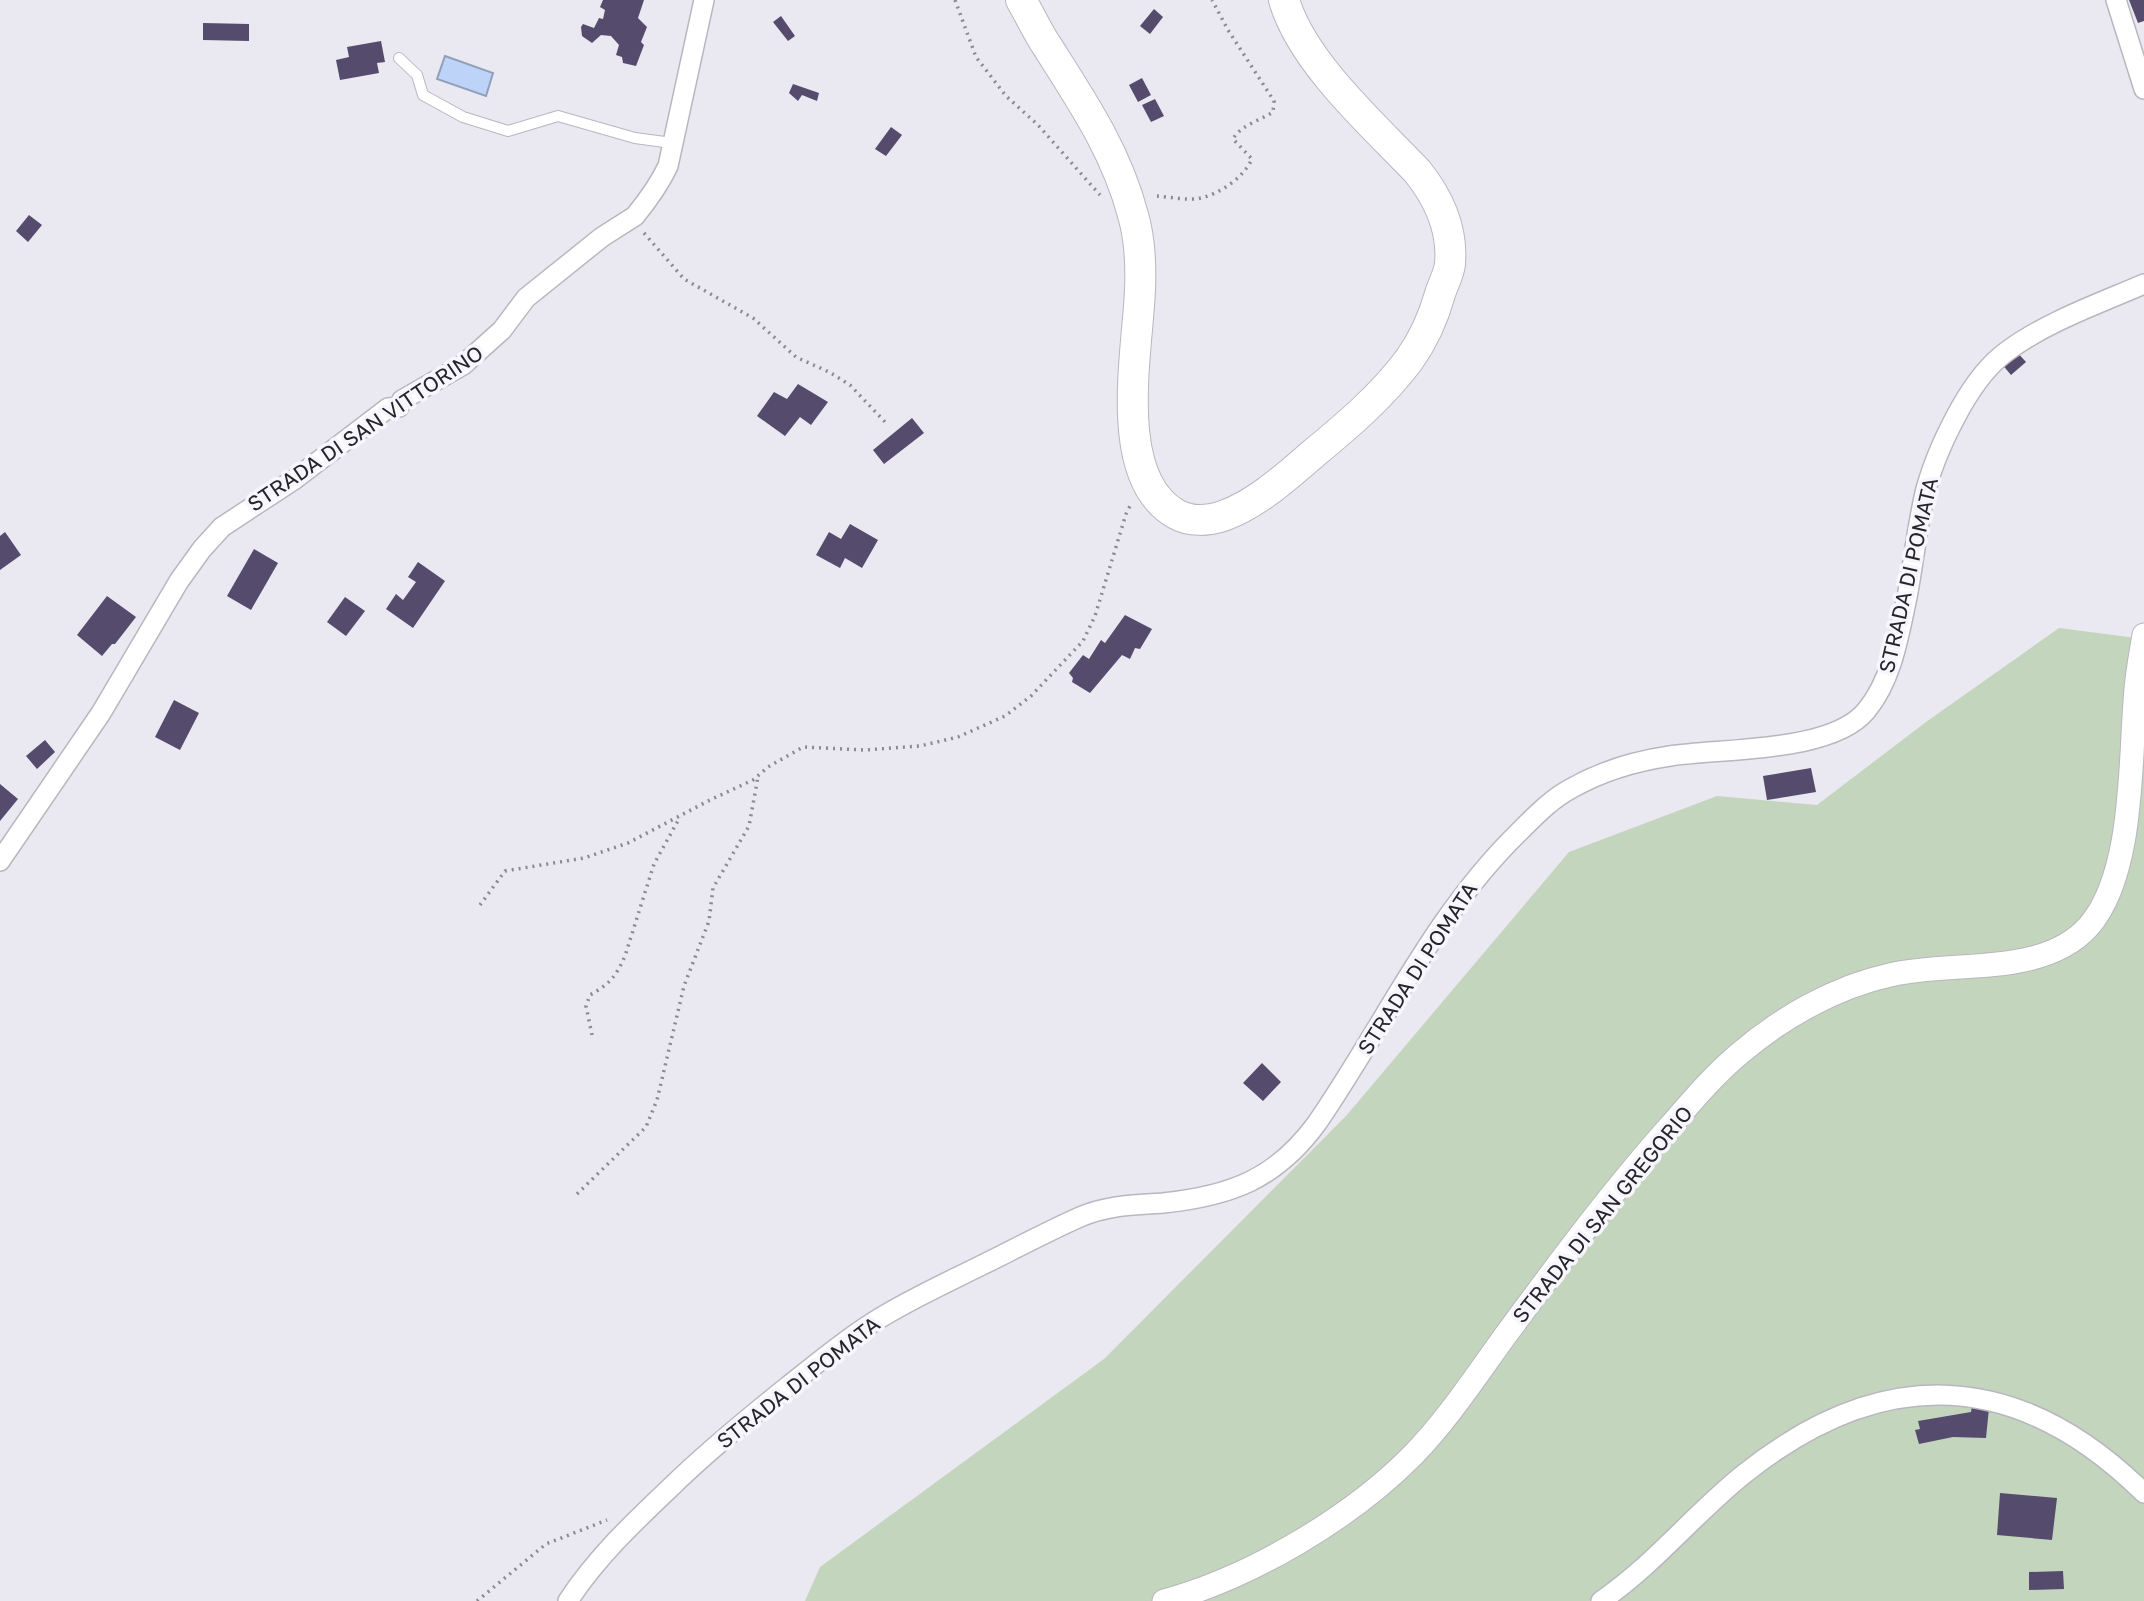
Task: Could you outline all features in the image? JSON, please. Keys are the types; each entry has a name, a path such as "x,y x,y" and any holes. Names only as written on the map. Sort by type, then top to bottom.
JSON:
{"main road":[{"path":"1021,0 1046,45 1085,103 1124,185 1137,231 1141,271 1134,354 1134,410 1138,453 1146,478 1157,497 1179,516 1195,520 1222,516 1265,492 1374,401 1408,361 1430,328 1450,264 1441,208 1430,189 1417,171 1317,63 1291,18 1284,0"}],"street":[{"name":"STRADA DI SAN VITTORINO","path":"0,861 101,713 179,581 222,527 295,479 388,408 399,407 402,400 463,365 502,330 526,298 565,265 641,209 660,183 668,166 704,0"},
{"path":"2116,0 2144,89"},
{"name":"STRADA DI POMATA","path":"568,1601 610,1545 700,1460 822,1359 871,1323 911,1300 1088,1214 1115,1206 1205,1196 1246,1184 1277,1166 1301,1144 1322,1117 1471,883 1511,839 1562,793 1599,775 1643,761 1817,738 1839,731 1856,721 1874,700 1885,678 1907,597 1928,481 1949,430 1974,386 1991,364 2021,341 2144,284"},
{"name":"STRADA DI SAN GREGORIO","path":"1164,1601 1221,1582 1303,1539 1345,1511 1402,1465 1441,1423 1643,1156 1721,1070 1755,1041 1814,1004 1871,980 1922,969 2027,959 2059,948 2085,929 2100,911 2107,896 2123,840 2135,696 2144,635"},
{"path":"1601,1601 1643,1567 1731,1485 1776,1450 1834,1419 1897,1398 1926,1394 1963,1396 1990,1400 2025,1411 2091,1446 2144,1493"}],"lane":[{"path":"399,58 417,75 423,94 463,117 508,131 558,116 635,138 672,143"}],"path":[{"path":"955,0 976,57 1006,96 1057,145 1106,201"},
{"path":"1157,196 1199,199 1224,188 1247,170 1252,159 1233,139 1239,129 1261,121 1273,112 1274,101 1212,0"},
{"path":"629,220 646,235 684,279 753,318 796,357 850,385 886,423"},
{"path":"480,905 505,871 583,858 628,844 753,780 768,767 803,747 865,750 919,746 958,737 1005,716 1031,696 1083,641 1095,616 1131,503"},
{"path":"578,1194 646,1127 657,1100 684,986 709,921 713,888 749,826 758,775"},
{"path":"592,1035 586,1006 590,995 607,986 618,970 654,864 681,815"},
{"path":"477,1601 545,1544 618,1516"}],"green space":[{"path":"2059,628 2144,639 2144,1601 805,1601 820,1567 1104,1359 1346,1116 1569,852 1717,796 1817,805 1926,722"}],"water":[{"path":"445,56 493,73 486,96 437,79"}],"building":[{"path":"603,0 644,0 638,18 647,27 636,66 623,63 622,57 616,55 619,45 611,36 601,35 592,43 582,36 583,24 594,28 599,18 603,19 605,10 600,7"},
{"path":"2129,0 2144,0 2144,21 2138,23"},
{"path":"1154,9 1163,17 1150,34 1140,26"},
{"path":"781,16 795,36 788,41 773,22"},
{"path":"203,23 249,24 249,41 203,40"},
{"path":"381,41 385,62 377,63 379,73 340,80 336,60 349,57 347,47"},
{"path":"1142,78 1151,95 1138,102 1129,85"},
{"path":"793,84 819,93 817,101 802,95 798,101 789,93"},
{"path":"1155,99 1164,116 1151,122 1142,105"},
{"path":"891,127 902,135 886,156 875,149"},
{"path":"29,215 42,225 28,242 16,231"},
{"path":"2015,350 2026,362 2011,375 2001,363"},
{"path":"798,384 828,402 811,425 800,417 785,436 757,416 774,392 787,399"},
{"path":"912,418 924,433 884,464 873,450"},
{"path":"850,524 878,540 862,568 845,558 840,568 816,555 829,532 841,539"},
{"path":"5,532 21,555 0,570 0,536"},
{"path":"254,549 278,563 251,610 227,596"},
{"path":"418,562 445,581 413,628 386,609 396,594 403,600 416,582 408,577"},
{"path":"107,596 136,617 102,656 77,635"},
{"path":"345,597 365,611 346,636 327,622"},
{"path":"1125,615 1152,629 1140,649 1135,648 1130,659 1122,655 1090,693 1072,682 1073,678 1069,673 1083,655 1089,659 1101,640 1105,643"},
{"path":"174,700 199,713 180,750 155,737"},
{"path":"45,740 55,752 37,769 26,756"},
{"path":"1811,768 1816,792 1767,800 1763,776"},
{"path":"0,784 18,799 0,821"},
{"path":"1262,1063 1281,1082 1263,1101 1243,1083"},
{"path":"1972,1405 1989,1408 1986,1438 1953,1437 1919,1444 1915,1430 1920,1429 1918,1421 1971,1412"},
{"path":"2000,1493 2057,1498 2052,1540 1997,1535"},
{"path":"2063,1571 2064,1589 2029,1590 2029,1572"}]}
